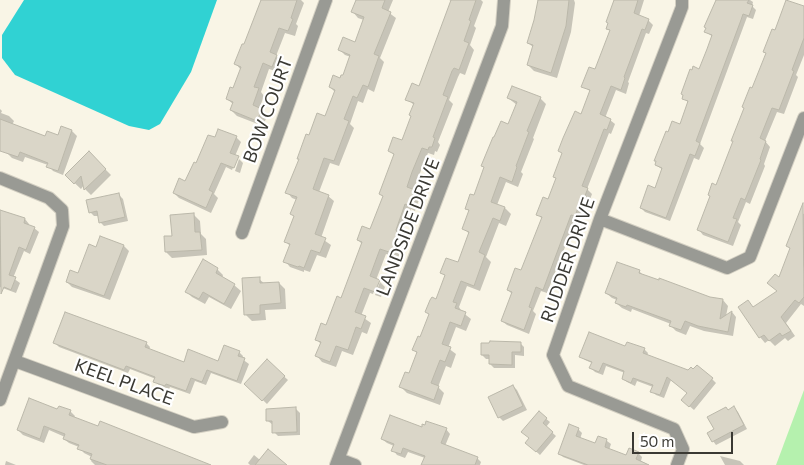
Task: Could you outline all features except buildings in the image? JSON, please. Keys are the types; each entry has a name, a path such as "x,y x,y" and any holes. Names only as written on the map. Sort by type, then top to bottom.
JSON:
{"street":[{"name":"BOW COURT","path":"242,233 326,0"},
{"name":"LANDSIDE DRIVE","path":"337,462 502,26 504,0"},
{"name":"RUDDER DRIVE","path":"677,465 683,450 674,429 568,386 553,355 600,219 682,7 682,0"},
{"path":"600,219 727,268 750,257 804,118"},
{"path":"0,178 49,198 62,210 63,226 0,400"},
{"name":"KEEL PLACE","path":"15,360 194,427 222,422"},
{"path":"337,462 355,465"}],"green space":[{"path":"804,390 804,465 776,465"}],"water":[{"path":"24,0 217,0 191,72 160,124 149,130 129,126 15,75 2,58 2,35"}]}
